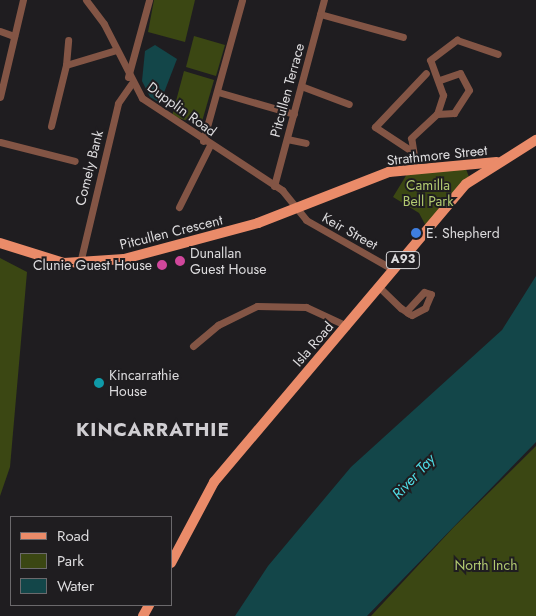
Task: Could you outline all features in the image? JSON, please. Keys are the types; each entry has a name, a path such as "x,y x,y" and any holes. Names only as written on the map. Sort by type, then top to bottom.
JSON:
{"main road":[{"name":"A93","path":"498,162 536,140"},
{"name":"Strathmore Street","path":"296,209 389,172 416,168 498,162"},
{"name":"Isla Road","path":"172,561 214,482 466,184 498,162"},
{"name":"Pitcullen Crescent","path":"0,242 20,250 80,263 168,250 296,209"}],"street":[{"path":"0,97 23,0"},
{"name":"Dupplin Road","path":"86,0 142,98 274,186 296,209"},
{"name":"Comely Bank","path":"80,263 118,102 130,80 149,0"},
{"path":"203,140 218,92 242,0"},
{"name":"Pitcullen Terrace","path":"274,186 324,0"},
{"path":"320,14 403,37"},
{"path":"0,31 14,36"},
{"path":"51,126 66,65 68,40"},
{"path":"416,168 410,150 412,136 437,114 443,95 440,80 429,62 452,40 498,54"},
{"path":"66,65 116,50"},
{"path":"410,150 375,127 426,73"},
{"path":"437,114 454,113 469,90 460,73 440,80"},
{"path":"301,86 349,104"},
{"path":"218,92 294,114"},
{"path":"287,139 306,143"},
{"path":"0,142 75,161"},
{"path":"179,207 210,145"},
{"name":"Keir Street","path":"296,209 306,220 394,270"},
{"path":"380,288 406,312"},
{"path":"193,346 218,325 258,306 306,307 347,326"}],"green space":[{"path":"154,0 195,0 185,42 148,32"},
{"path":"194,36 225,45 216,76 186,67"},
{"path":"184,71 214,80 201,125 172,116"},
{"name":"Camilla Bell Park","path":"466,169 469,177 427,228 419,213 393,197 407,174"},
{"path":"0,258 27,272 10,467 0,496"},
{"name":"North Inch","path":"536,446 536,616 371,616 453,528"}],"water":[{"path":"155,45 177,59 160,103 150,97 142,81 145,51"},
{"name":"River Tay","path":"536,276 536,442 367,616 235,616 268,566 351,467 502,330"}],"place":[{"name":"E. Shepherd","path":"416,233"},
{"name":"Dunallan Guest House","path":"180,261"},
{"name":"Clunie Guest House","path":"162,265"},
{"name":"Kincarrathie House","path":"99,383"}],"district":[{"name":"KINCARRATHIE","path":"153,430"}]}
